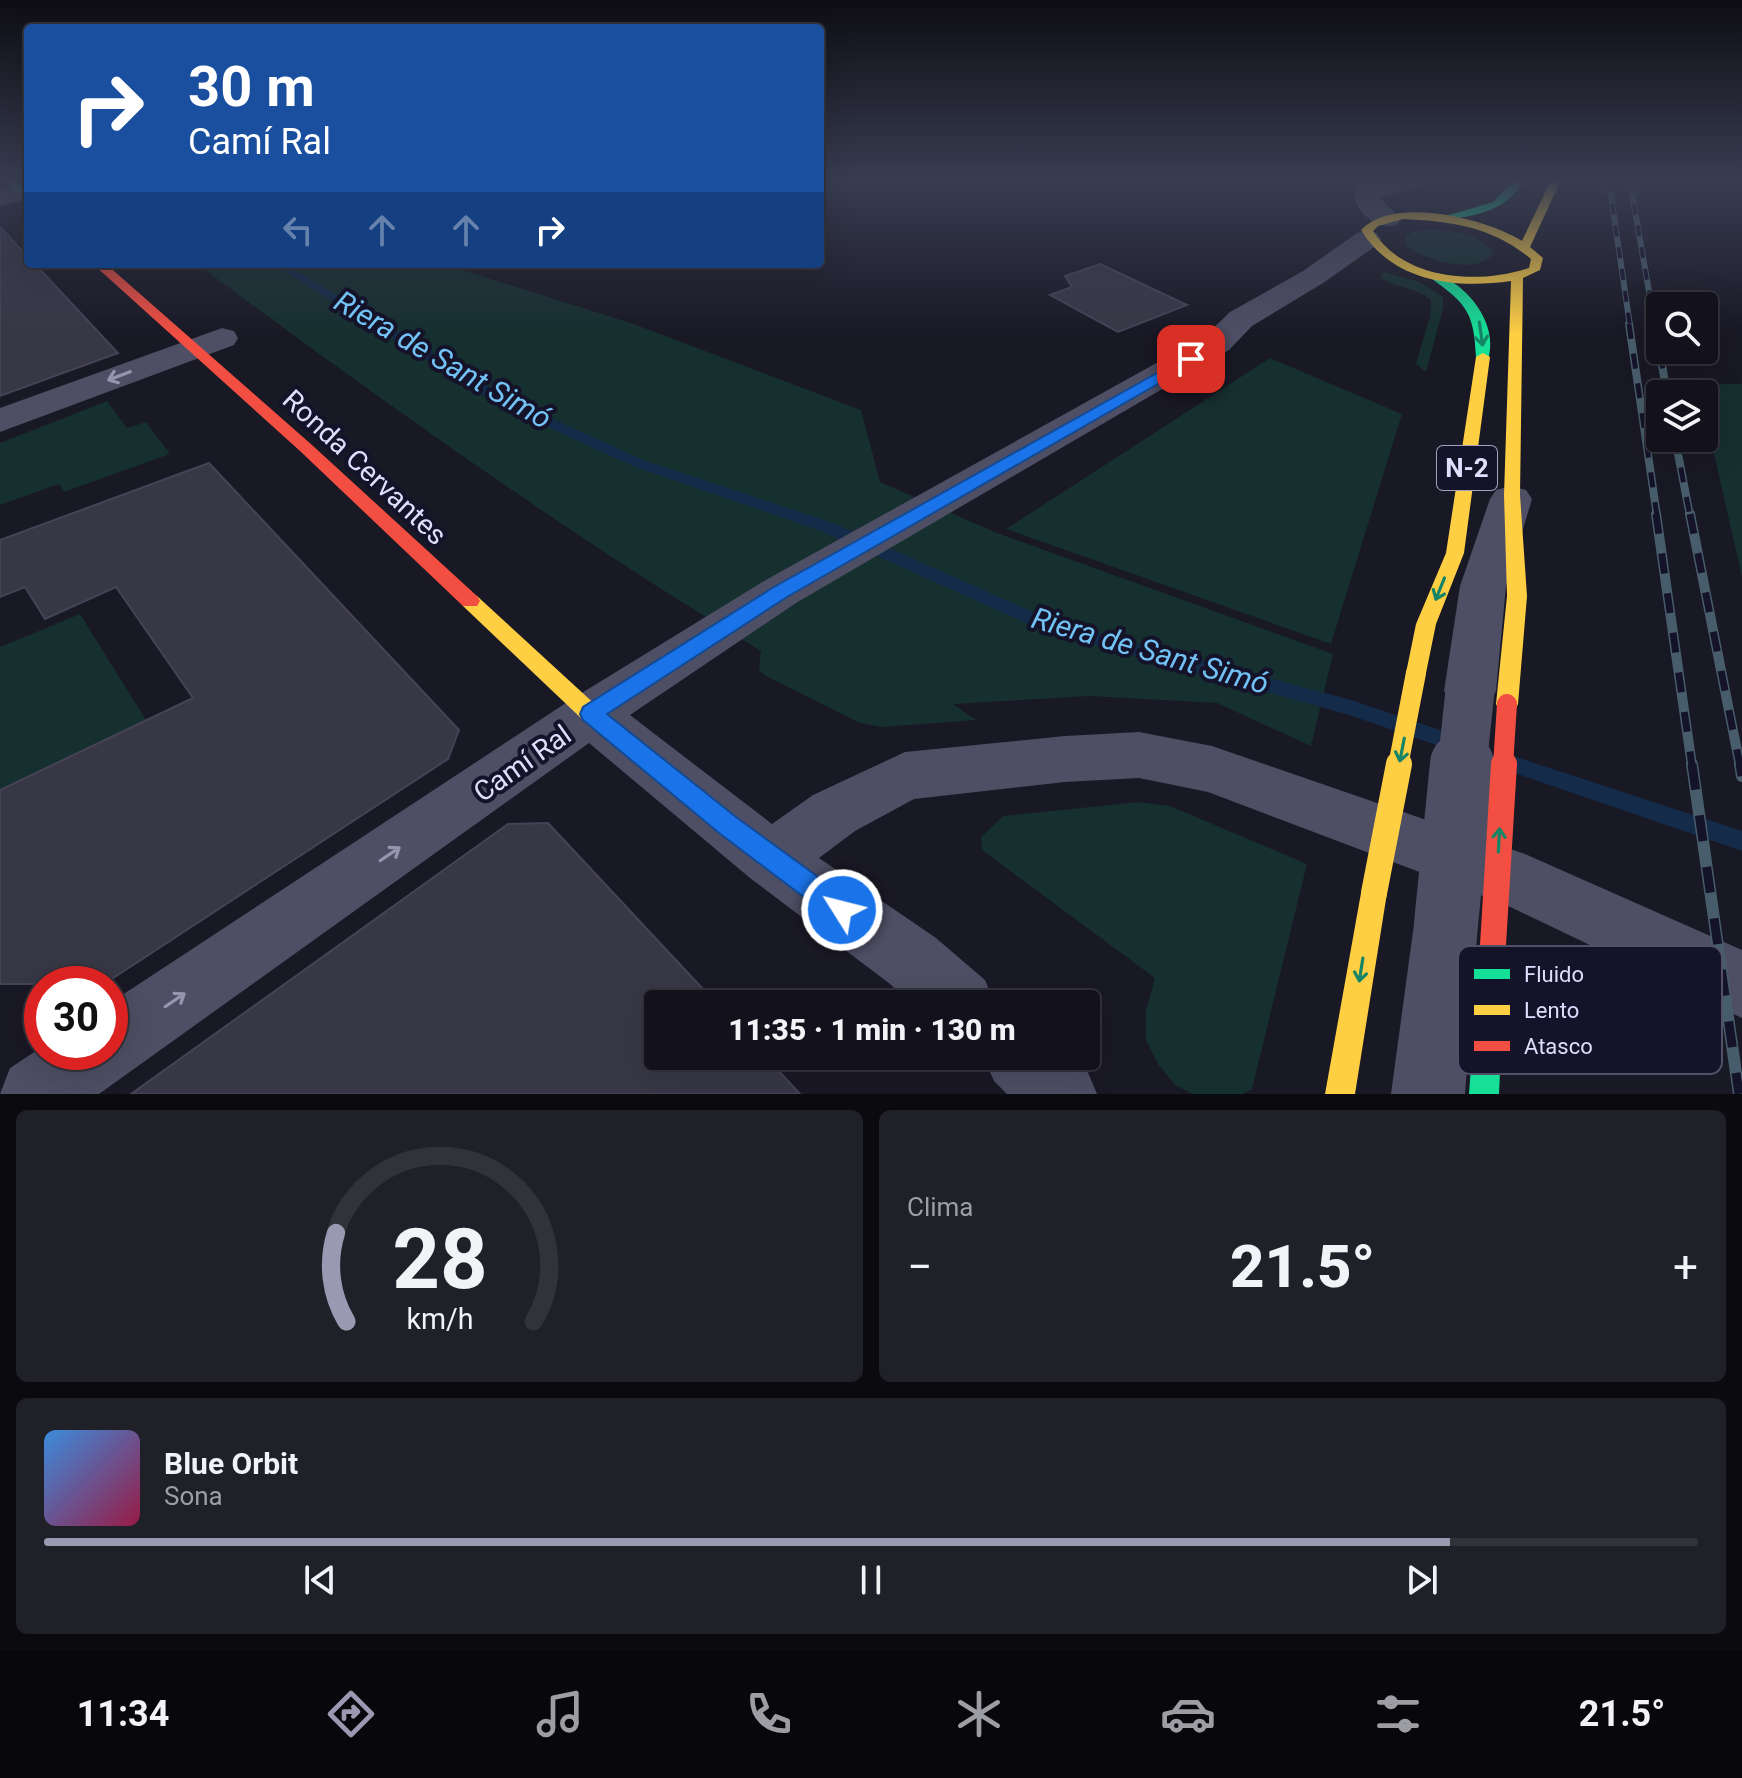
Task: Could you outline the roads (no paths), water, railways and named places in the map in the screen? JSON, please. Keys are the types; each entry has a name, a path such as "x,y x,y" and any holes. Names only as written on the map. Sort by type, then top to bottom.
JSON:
{"main road":[{"path":"1367,233 1367,239 1375,249 1422,272 1471,280 1517,278 1534,270 1537,258 1526,245 1500,233"},
{"path":"1526,245 1531,233"},
{"name":"Ronda Cervantes","path":"104,268 207,343 306,448 591,714"},
{"name":"N-2","path":"1340,1094 1374,893 1426,624 1455,553 1483,362 1482,329 1473,302 1422,272"},
{"name":"N-2","path":"1512,495 1517,278"},
{"path":"1470,935 1471,946"},
{"path":"1482,1074 1484,1094"}],"street":[{"name":"Camí Ral","path":"128,1032 591,714 780,592 1217,343 1241,319 1313,277 1367,239"},
{"name":"Camí Ral","path":"1313,277 1348,267 1422,272"},
{"path":"0,421 207,343"},
{"path":"1467,946 1488,698 1483,586 1512,495"},
{"path":"591,714 771,859 913,961 945,990"},
{"path":"771,859 834,813 905,776 1065,759 1139,755 1212,769 1322,807 1525,883 1660,946"},
{"path":"1722,975 1742,984"},
{"path":"1428,1094 1458,980"},
{"path":"36,1094 71,1070"},
{"path":"1034,1070 1060,1094"}],"waterway":[{"name":"Riera de Sant Simó","path":"285,268 504,402 638,463 827,527 1050,627 1348,707 1460,745"},
{"name":"Riera de Sant Simó","path":"1516,765 1742,841"}],"railway":[{"path":"1616,233 1630,326"},
{"path":"1639,233 1649,292"},
{"path":"1629,324 1657,516"},
{"path":"1662,364 1665,380"},
{"path":"1678,452 1690,516"},
{"path":"1656,514 1692,766"},
{"path":"1690,514 1740,766"},
{"path":"1692,764 1718,946"},
{"path":"1740,764 1742,776"},
{"path":"1722,975 1739,1094"}]}
